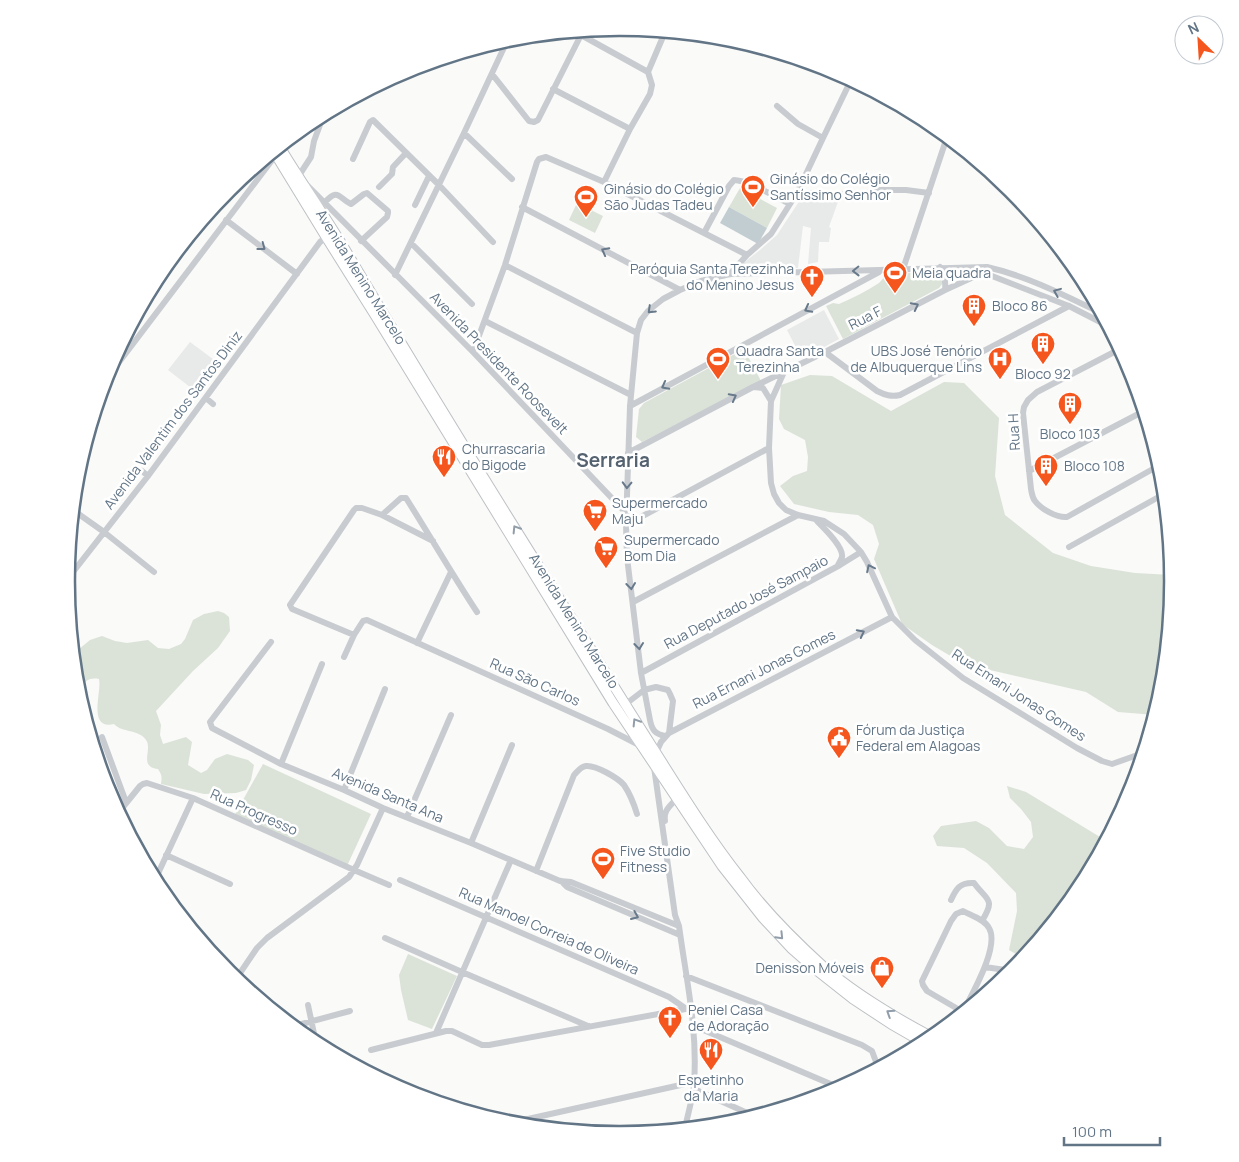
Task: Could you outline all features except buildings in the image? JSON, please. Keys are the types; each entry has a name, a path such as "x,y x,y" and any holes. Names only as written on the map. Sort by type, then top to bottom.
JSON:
{"main road":[{"name":"Avenida Menino Marcelo","path":"280,155 301,181 334,232 653,763 740,878 767,911 798,942 826,968 859,993 924,1033"},
{"name":"Avenida Menino Marcelo","path":"280,156 326,237 621,707 656,753 679,796 728,873 763,918 815,969 853,999 916,1038"}],"street":[{"path":"492,74 529,120 534,122 538,120 580,37"},
{"path":"589,37 648,72 652,81 650,94 630,129 604,182"},
{"path":"648,72 663,38"},
{"path":"395,275 503,49"},
{"path":"730,274 747,255 771,234 797,193 848,87"},
{"path":"553,89 630,129"},
{"path":"777,106 798,124 822,138"},
{"path":"353,160 370,122 373,120 493,242"},
{"path":"301,181 311,157 319,126"},
{"path":"464,133 512,179"},
{"path":"903,269 945,144"},
{"path":"379,187 392,174 392,167 406,153"},
{"path":"473,352 505,265 539,159 546,157 604,182 747,255"},
{"path":"124,356 265,167"},
{"path":"415,205 429,176"},
{"path":"704,233 734,180 738,180 790,204"},
{"name":"Avenida Presidente Roosevelt","path":"301,181 473,352 626,513"},
{"path":"797,193 854,195 879,190 906,190 929,193"},
{"path":"324,203 331,196 337,194 348,204 351,204 367,193 388,211 388,216 361,240"},
{"path":"522,208 680,290"},
{"path":"226,220 297,274"},
{"name":"Avenida Valentim dos Santos Diniz","path":"75,569 148,476 320,242 334,232"},
{"path":"411,243 472,304"},
{"path":"505,265 637,332"},
{"path":"940,267 945,278 945,290"},
{"path":"667,734 656,733 652,727 644,690 626,526 630,406 637,332 641,320 648,311 663,299 680,290 701,281 730,274 940,267 987,267 1003,270 1063,294 1090,308"},
{"path":"630,406 882,270"},
{"name":"Rua F","path":"628,453 753,387 975,276 984,274 992,276 1069,306"},
{"path":"825,352 877,391 894,396 900,395 1069,306 1097,321"},
{"path":"485,320 631,395"},
{"name":"Rua H","path":"1114,352 1037,392 1024,406 1023,420 1034,500 1042,508 1057,516 1067,517 1153,469"},
{"path":"784,372 771,401 770,483 774,494 779,504 786,510 824,521 844,534 861,552 875,576 892,617"},
{"path":"753,387 763,388 771,401"},
{"path":"206,398 213,404"},
{"path":"1029,471 1138,414"},
{"path":"626,526 769,448"},
{"path":"142,471 148,476"},
{"path":"1069,547 1158,497"},
{"path":"382,515 401,498 404,498 477,612"},
{"path":"344,658 354,635 292,609 291,604 354,510 362,508 382,515 433,541"},
{"path":"79,514 154,572"},
{"path":"633,602 798,515"},
{"path":"815,518 836,542 841,551 842,559 836,568"},
{"name":"Rua Deputado José Sampaio","path":"642,673 836,568 861,552"},
{"path":"417,643 451,572"},
{"name":"Rua Ernani Jonas Gomes","path":"667,734 892,617"},
{"name":"Rua Emani Jonas Gomes","path":"892,617 915,640 963,678 1092,756 1107,764 1112,764 1135,755"},
{"name":"Rua São Carlos","path":"354,635 364,620 367,620 608,729 642,747"},
{"name":"Avenida Santa Ana","path":"271,642 210,722 212,728 281,764 383,808 560,881 571,882 679,926"},
{"path":"281,764 322,664"},
{"path":"621,707 644,690 656,688 668,690 673,701 667,734 656,753"},
{"path":"344,790 385,689"},
{"path":"407,817 451,715"},
{"path":"102,737 126,802"},
{"path":"471,843 512,744"},
{"path":"653,763 675,914 679,926 686,976 688,1008 694,1026 694,1086 686,1122"},
{"path":"536,871 574,775 582,767 589,766 617,778 629,794 637,814"},
{"name":"Rua Progresso","path":"124,806 140,786 147,783 193,798 388,885"},
{"path":"679,796 669,806 664,815 680,919 679,926"},
{"path":"159,871 193,798"},
{"path":"241,972 257,948 267,938 350,877 383,808"},
{"path":"166,855 230,884"},
{"path":"436,1033 511,860"},
{"name":"Rua Manoel Correia de Oliveira","path":"400,880 669,997 688,1008"},
{"name":"Avenida Santa Ana","path":"560,881 567,887 680,935"},
{"path":"950,900 960,886 966,882 974,883 989,901 990,907 982,921"},
{"path":"957,1008 928,991 922,981 951,921 956,914 963,912 988,926 992,940 985,967 970,998"},
{"path":"385,938 589,1026"},
{"path":"985,967 1001,969"},
{"path":"686,976 862,1045 872,1050 876,1061"},
{"path":"308,1004 313,1031"},
{"path":"371,1050 446,1031 452,1031 485,1045 556,1036 589,1026 688,1008"},
{"path":"303,1024 350,1010"},
{"path":"694,1026 829,1083"},
{"path":"533,1118 694,1086 744,1111"}],"shaded area":[{"name":"Ginásio do Colégio Santíssimo Senhor","path":"740,188 777,208 767,228 729,207"},
{"path":"802,197 839,199 829,227 831,228 829,242 819,242 818,262 808,264 811,228 803,226 798,268 742,268 742,264 777,235"},
{"name":"Ginásio do Colégio São Judas Tadeu","path":"577,203 603,216 595,233 569,220"},
{"path":"729,207 767,228 758,244 720,223"},
{"path":"935,272 941,276 943,283 939,288 843,339 826,306 833,303 839,304 860,294 879,283 887,274"},
{"path":"824,310 839,339 802,359 787,330"},
{"path":"190,342 221,365 199,394 168,370"},
{"path":"744,349 761,381 642,442 636,437 639,409 644,403"},
{"path":"810,375 832,376 891,411 944,382 964,383 999,418 995,476 1005,515 1053,553 1091,566 1135,573 1164,575 1160,652 1148,714 1118,712 1086,692 964,664 902,624 874,559 879,544 873,525 858,515 829,512 794,504 780,486 793,476 807,471 808,457 805,440 784,429 779,419 781,385"},
{"path":"218,611 224,613 229,617 230,631 218,648 193,671 156,711 161,725 160,735 163,744 186,737 192,742 188,765 201,773 207,770 215,759 227,754 248,760 254,765 251,780 246,790 236,793 204,794 161,784 161,776 158,769 152,768 147,761 148,744 146,740 135,732 101,721 98,716 99,679 89,679 84,683 79,649 90,640 102,636 127,643 148,640 158,648 169,649 181,644 193,620 204,614"},
{"path":"263,764 371,814 347,866 233,818"},
{"path":"1007,786 1026,792 1100,837 1072,884 1052,913 1016,954 1009,950 1017,911 1016,893 987,863 964,848 937,846 933,836 941,826 976,821 989,828 1007,846 1024,849 1033,837 1031,822 1010,798"},
{"path":"408,954 457,976 432,1029 408,1020 399,975"}],"place":[{"name":"Ginásio do Colégio Santíssimo Senhor","path":"753,208"},
{"name":"Ginásio do Colégio São Judas Tadeu","path":"586,218"},
{"name":"Meia quadra","path":"895,294"},
{"name":"Paróquia Santa Terezinha do Menino Jesus","path":"812,298"},
{"name":"Bloco 86","path":"974,327"},
{"name":"Bloco 92","path":"1043,365"},
{"name":"Quadra Santa Terezinha","path":"718,380"},
{"name":"UBS José Tenório de Albuquerque Lins","path":"1000,380"},
{"name":"Bloco 103","path":"1070,425"},
{"name":"Churrascaria do Bigode","path":"444,478"},
{"name":"Bloco 108","path":"1046,487"},
{"name":"Supermercado Maju","path":"595,532"},
{"name":"Supermercado Bom Dia","path":"606,569"},
{"name":"Fórum da Justiça Federal em Alagoas","path":"839,759"},
{"name":"Five Studio Fitness","path":"603,880"},
{"name":"Denisson Móveis","path":"882,989"},
{"name":"Peniel Casa de Adoração","path":"670,1039"},
{"name":"Espetinho da Maria","path":"711,1071"}],"district":[{"name":"Serraria","path":"613,460"}]}
